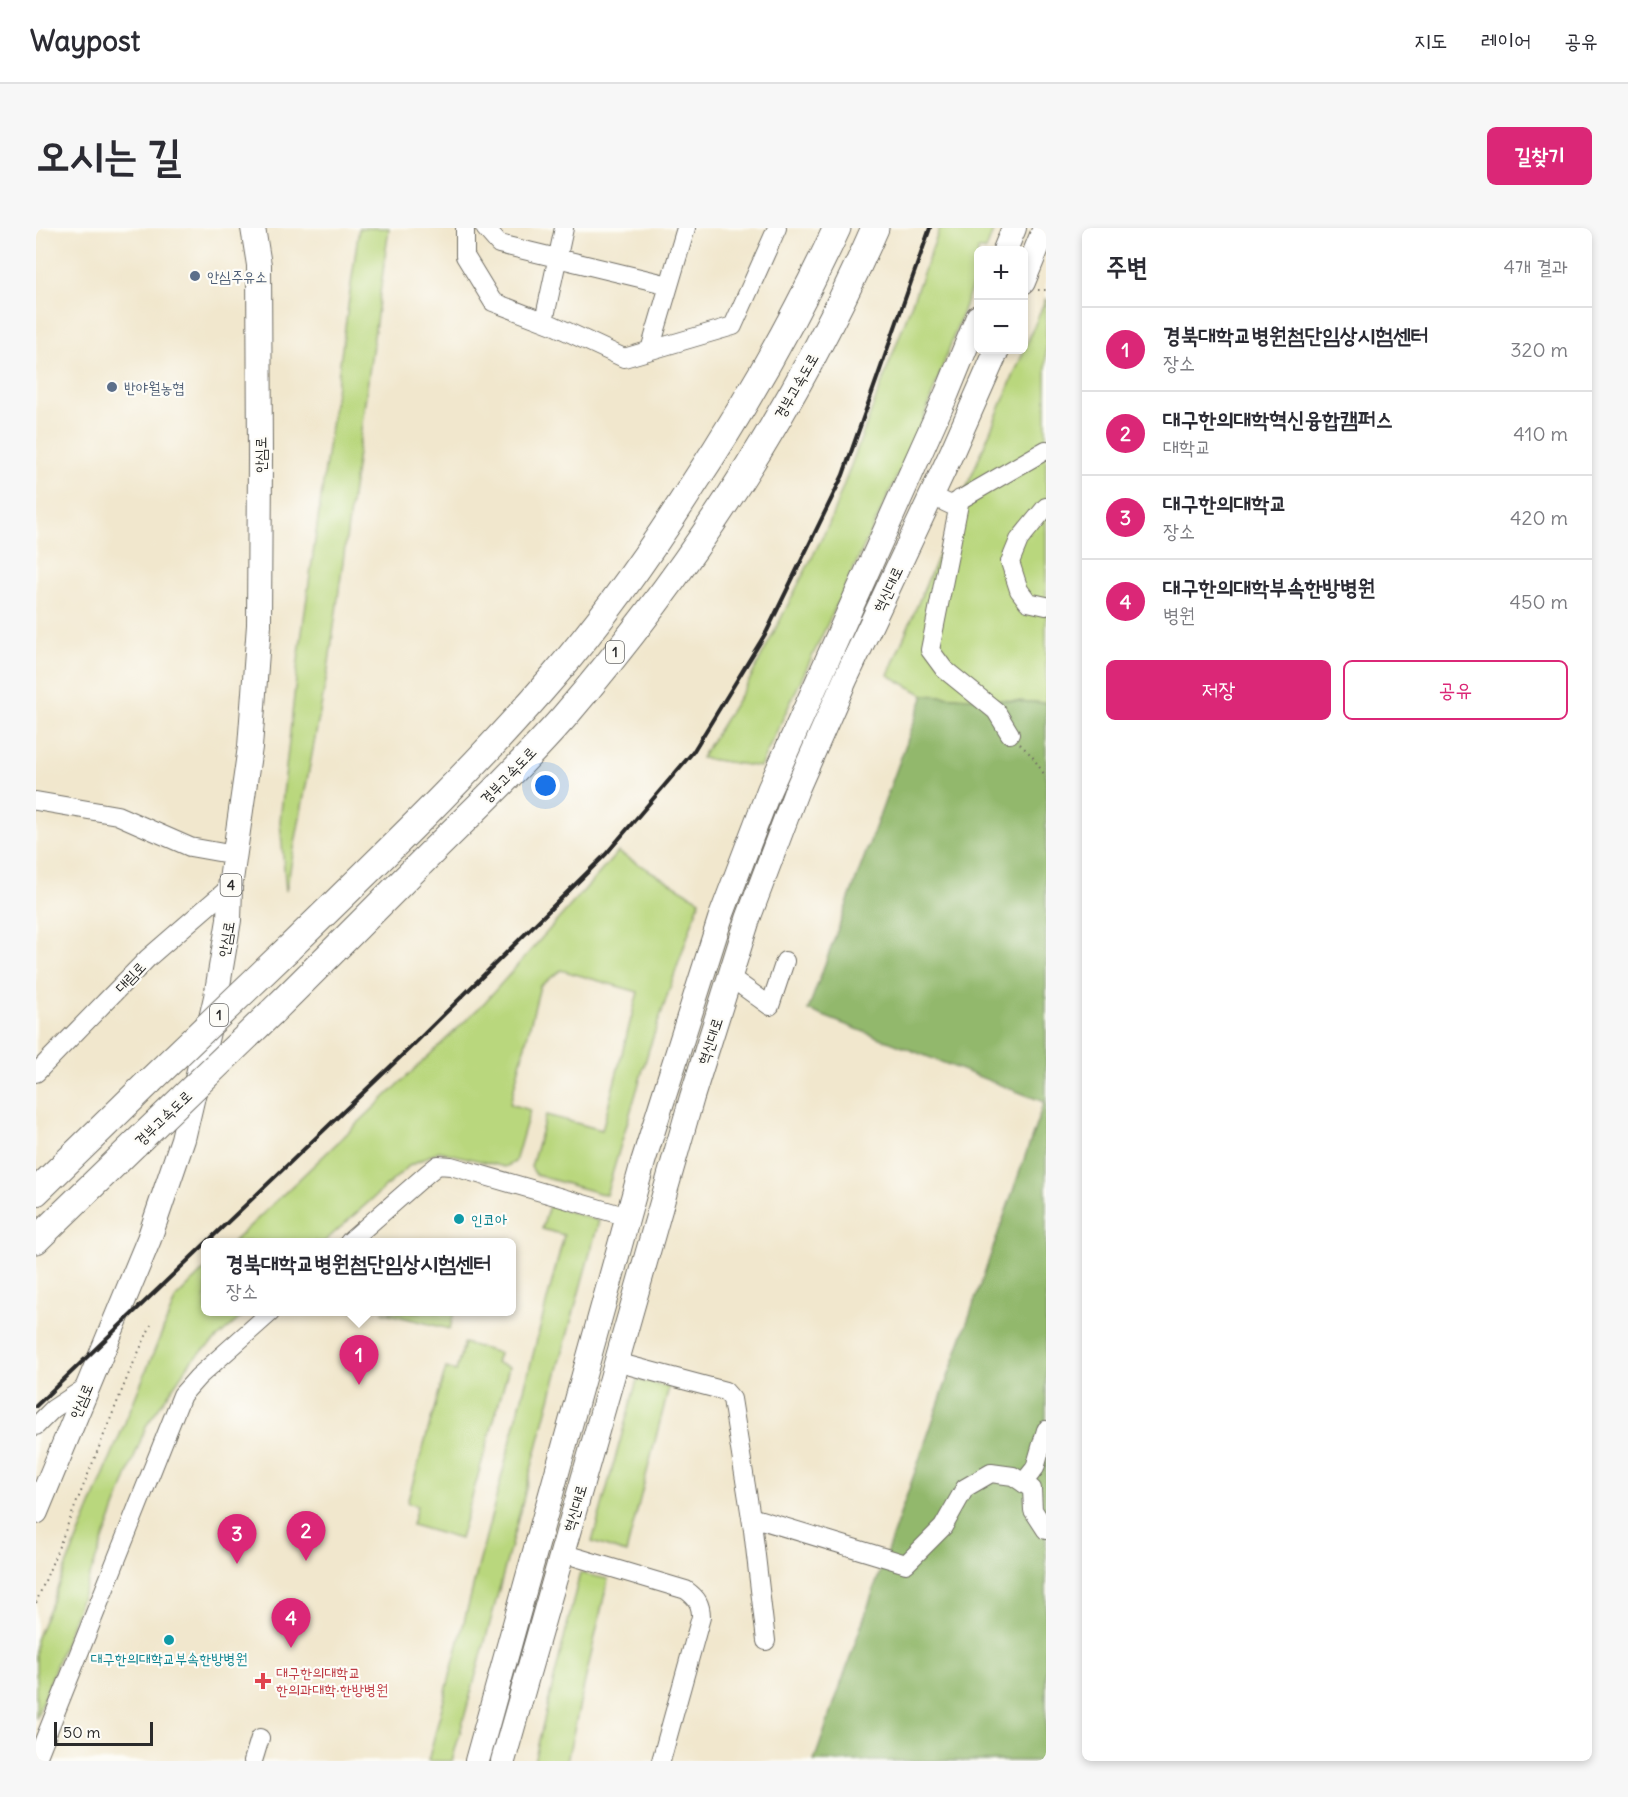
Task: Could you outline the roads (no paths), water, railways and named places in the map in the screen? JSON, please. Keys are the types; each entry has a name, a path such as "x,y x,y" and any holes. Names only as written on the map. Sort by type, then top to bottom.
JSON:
{"highway":[{"name":"1","path":"36,1192 447,793 554,676 668,525 745,404 793,320 837,228"},
{"name":"경부고속도로","path":"36,1240 271,1013 514,771 564,717 714,520 765,441 821,343 875,228"}],"main road":[{"name":"안심로","path":"36,1512 149,1239 183,1139 216,997 229,920 231,887 250,747 259,625 261,459 259,265 253,228"},
{"path":"1007,246 1014,228"},
{"path":"1028,270 1045,228"},
{"path":"477,1761 643,1162 720,919 769,790 947,393 974,327"},
{"name":"혁신대로","path":"503,1761 692,1097 748,919 797,789 995,354"}],"street":[{"path":"465,228 465,256 493,302 544,321 624,358 733,326 777,228"},
{"path":"485,228 499,244 669,285"},
{"path":"544,321 564,228"},
{"path":"650,350 686,228"},
{"path":"932,496 951,505 1046,450"},
{"path":"960,499 930,650 944,669 996,711 1010,734"},
{"path":"1046,507 1019,540 1010,562 1019,591 1028,602 1046,606"},
{"path":"36,801 117,816 190,847 235,855"},
{"name":"대림로","path":"36,1073 148,958 231,887"},
{"path":"730,977 770,1006 785,961"},
{"path":"354,1238 438,1166 451,1166 628,1217"},
{"path":"36,1761 182,1395 198,1377 265,1316"},
{"path":"616,1362 725,1391 732,1399 751,1517 766,1641"},
{"path":"36,1426 53,1409 88,1386"},
{"path":"1023,1483 1035,1468 1046,1430"},
{"path":"751,1517 906,1563 943,1527 965,1488 991,1473 1013,1476 1032,1489 1033,1510 1046,1530"},
{"path":"562,1553 686,1590 695,1597 700,1606 701,1617 661,1761"},
{"path":"253,1761 260,1738"}],"railway":[{"path":"211,1238 414,1044 606,854 693,752 767,631 843,475 930,228"},
{"path":"36,1406 201,1248"}],"place":[{"name":"안심주유소","path":"195,276"},
{"name":"반야월농협","path":"112,387"},
{"name":"인코아","path":"459,1219"},
{"name":"경북대학교병원첨단임상시험센터","path":"359,1385"},
{"name":"대구한의대학혁신융합캠퍼스","path":"306,1561"},
{"name":"대구한의대학교","path":"237,1564"},
{"name":"대구한의대학교부속한방병원","path":"169,1640"},
{"name":"대구한의대학부속한방병원","path":"291,1648"},
{"name":"대구한의대학교 한의과대학·한방병원","path":"263,1681"}]}
